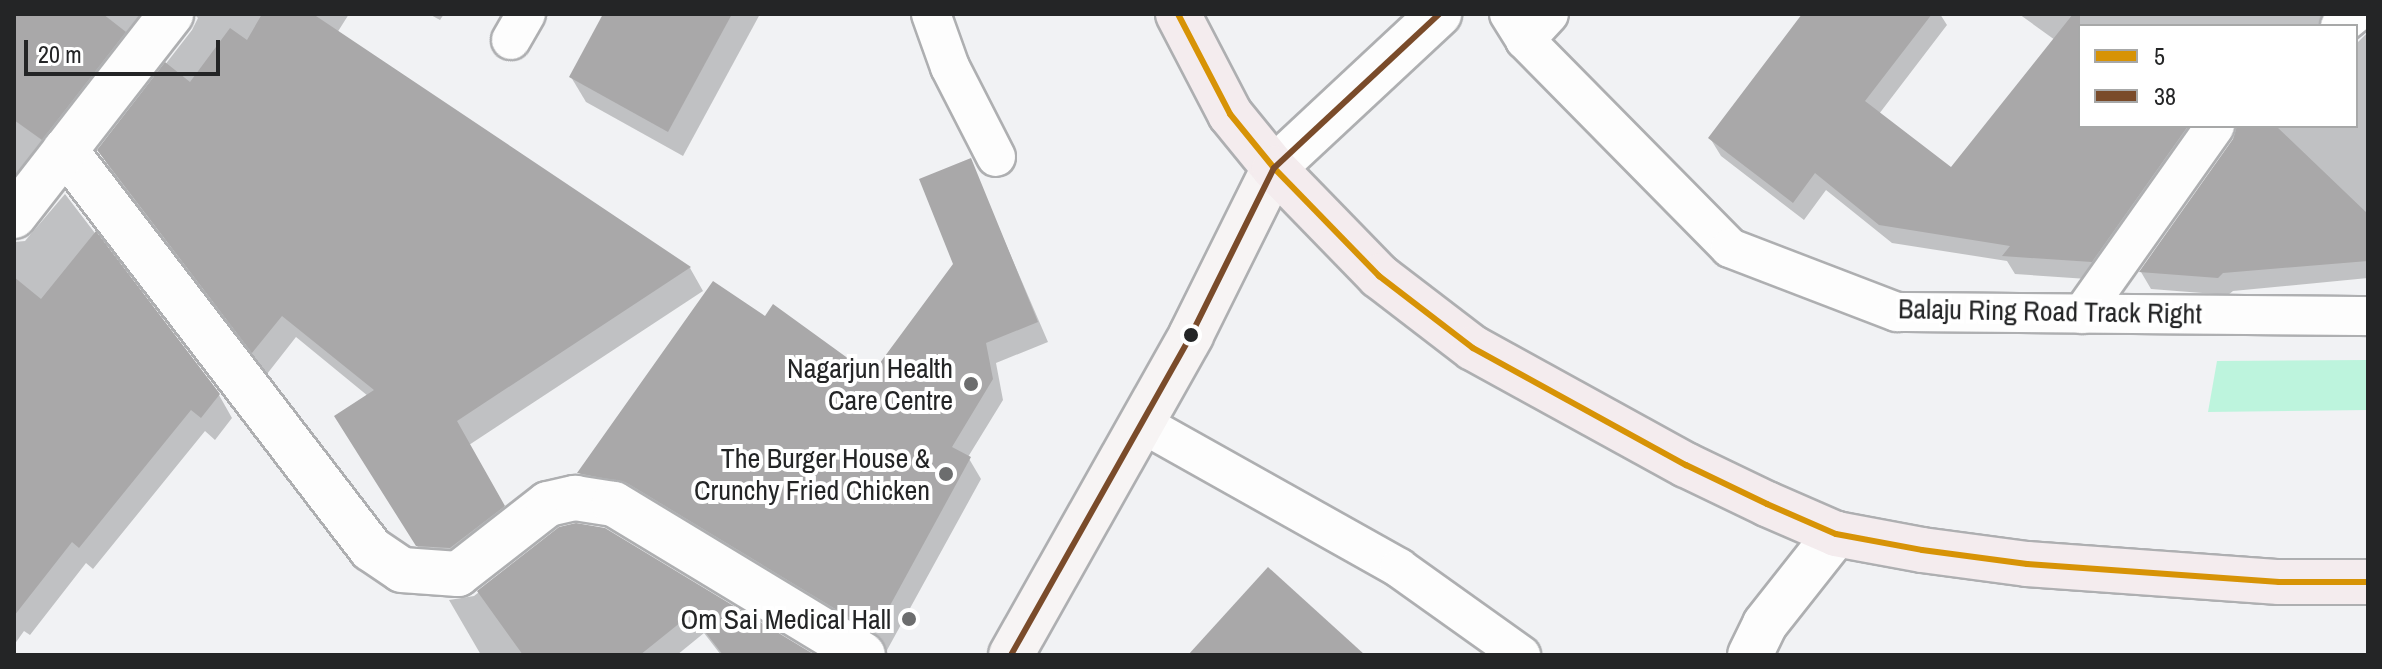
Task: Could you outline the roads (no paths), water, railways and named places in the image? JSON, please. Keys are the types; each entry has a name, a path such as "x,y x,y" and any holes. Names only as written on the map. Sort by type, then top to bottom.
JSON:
{"highway":[{"path":"1178,14 1230,114 1274,168 1379,276 1473,348 1686,465 1836,534 1922,550 2027,564 2279,582 2368,582"}],"main road":[{"path":"1011,655 1191,335 1274,168"}],"street":[{"path":"14,216 171,14"},
{"path":"1274,168 1439,14"},
{"path":"65,150 371,549 402,570 458,574 548,504 575,498 614,504 863,655"},
{"path":"1750,655 1765,624 1836,534"}],"lane":[{"path":"931,14 950,67 996,157"},
{"name":"Balaju Ring Road Track Right","path":"1528,23 1730,248 1897,312 2368,316"},
{"path":"2082,314 2214,128"},
{"path":"1141,423 1399,568 1521,655"}],"place":[{"name":"Nagarjun Health Care Centre","path":"971,384"},
{"name":"The Burger House & Crunchy Fried Chicken","path":"946,474"},
{"name":"Om Sai Medical Hall","path":"909,619"}]}
